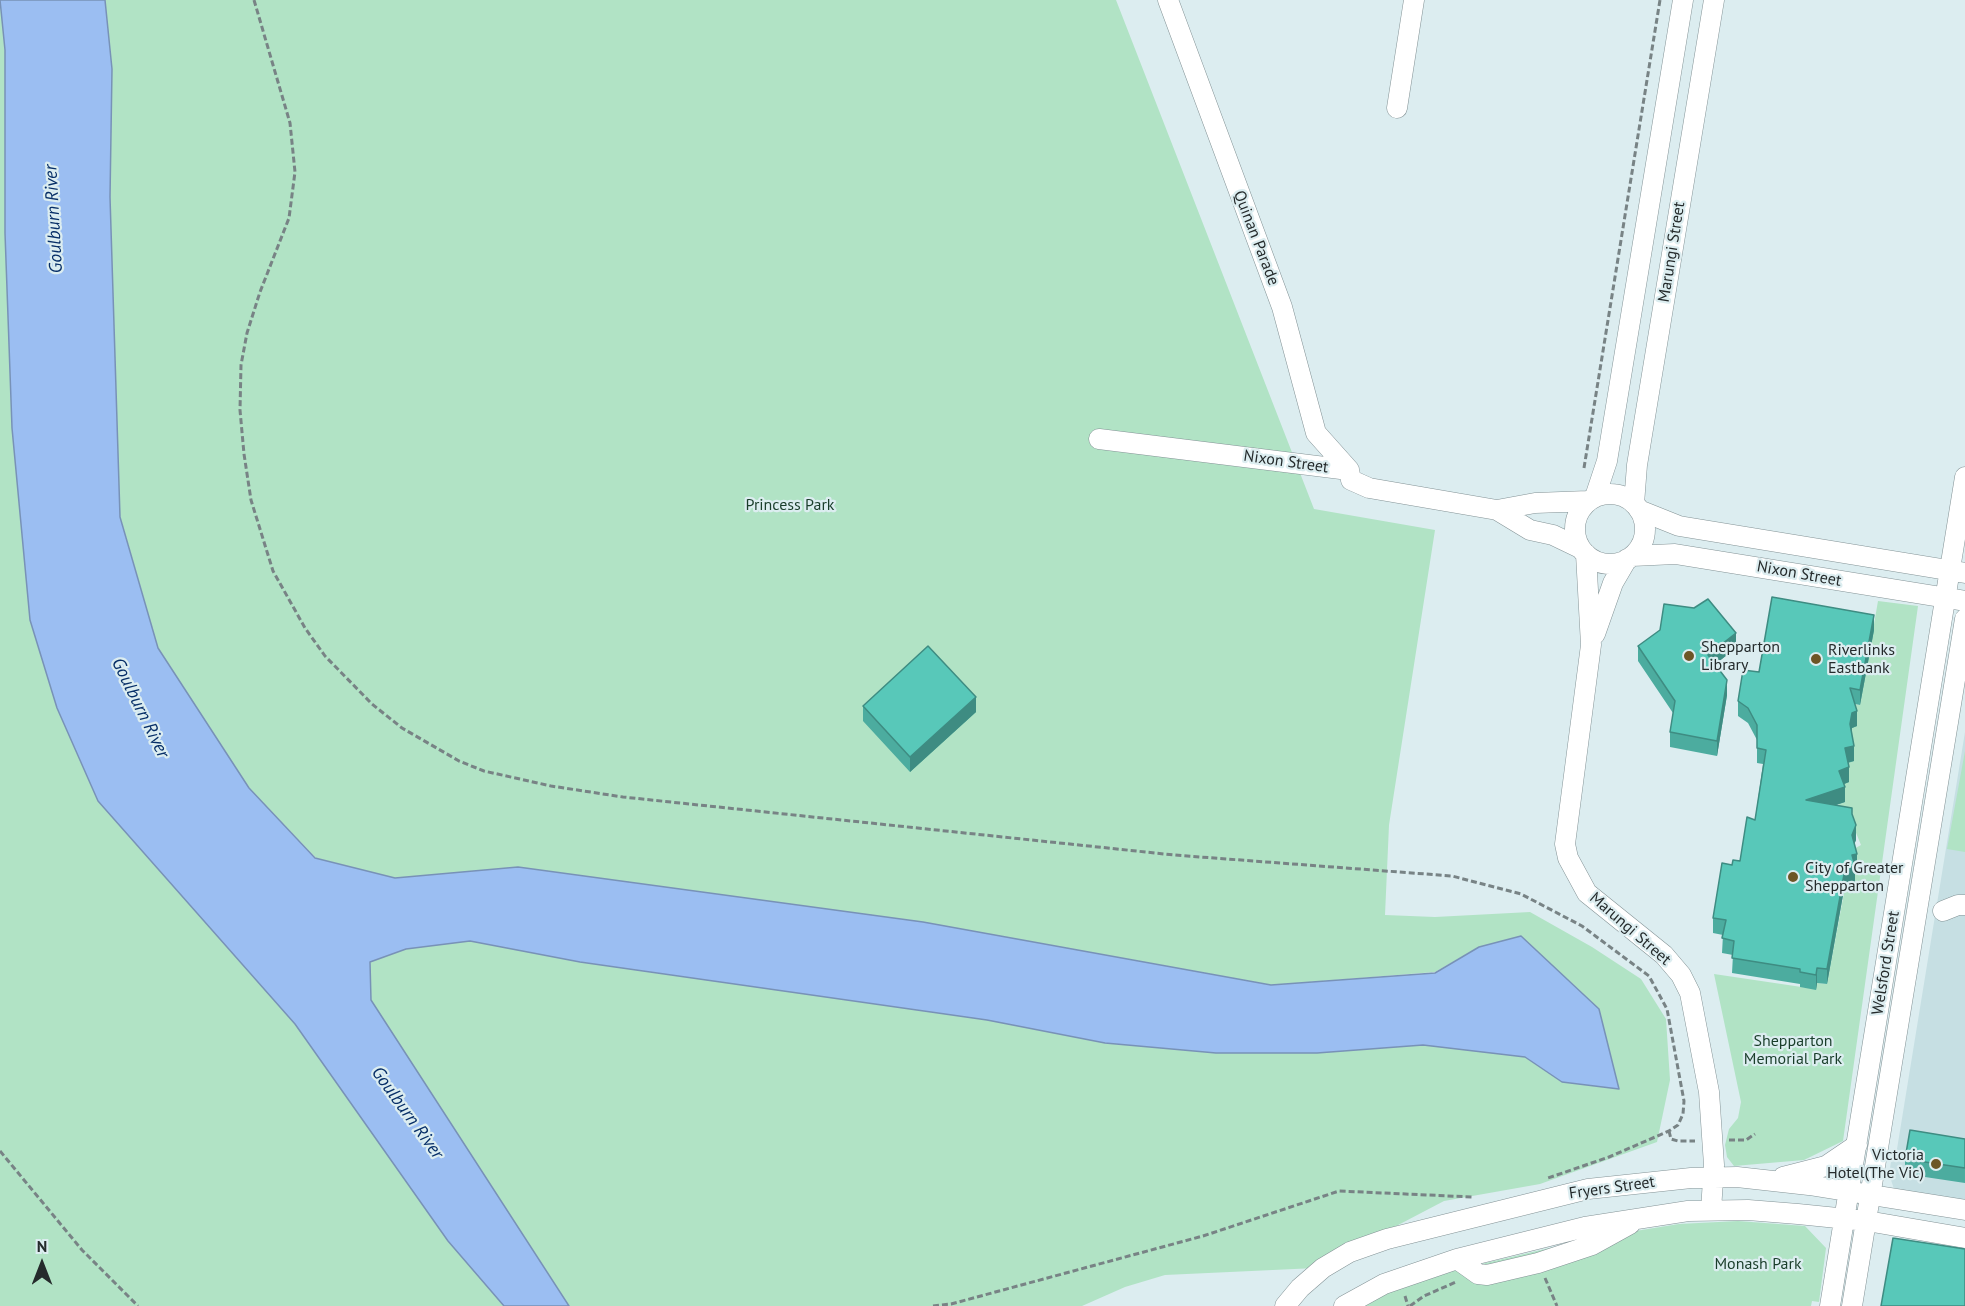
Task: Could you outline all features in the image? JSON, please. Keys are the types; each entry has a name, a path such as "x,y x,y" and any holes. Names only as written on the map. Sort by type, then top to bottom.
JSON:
{"street":[{"name":"Quinan Parade","path":"1168,0 1282,307 1316,433 1349,470"},
{"path":"1397,108 1414,0"},
{"name":"Marungi Street","path":"1591,499 1607,461 1683,0"},
{"name":"Marungi Street","path":"1637,507 1637,465 1714,0"},
{"path":"1648,211 1678,215"},
{"name":"Nixon Street","path":"1099,439 1349,470 1351,480 1369,488 1497,510 1535,503 1591,499"},
{"name":"Welsford Street","path":"1830,1306 1895,904 1955,600 1965,477"},
{"path":"1615,494 1637,507 1643,519 1643,539 1630,557 1606,564 1583,551 1574,528 1581,509 1591,499 1615,494"},
{"name":"Nixon Street","path":"1637,507 1679,526 1958,572"},
{"name":"Nixon Street","path":"1497,510 1530,530 1553,535 1583,551"},
{"path":"1766,568 1770,541"},
{"name":"Marungi Street","path":"1583,551 1591,645"},
{"name":"Nixon Street","path":"1630,557 1675,554 1955,600"},
{"name":"Marungi Street","path":"1630,557 1613,583 1591,645 1564,844 1568,858 1587,893 1664,955 1681,975 1690,993 1709,1092 1713,1178 1711,1210"},
{"path":"1902,592 1907,564"},
{"name":"Welsford Street","path":"1867,1221 1965,619"},
{"path":"1895,904 1918,907"},
{"path":"1943,911 1958,904 1965,905"},
{"path":"1772,1180 1826,1166 1857,1144"},
{"name":"Fryers Street","path":"1286,1306 1300,1288 1323,1268 1350,1252 1387,1239 1588,1189 1713,1178 1772,1180 1965,1210"},
{"name":"Fryers Street","path":"1344,1306 1384,1284 1457,1259 1545,1236 1643,1217 1711,1210 1748,1210 1867,1221 1965,1238"},
{"path":"1457,1259 1477,1273 1487,1275 1538,1263 1592,1245 1643,1217"},
{"path":"1852,1306 1867,1221"}],"path":[{"path":"254,0 290,123 296,172 289,218 260,292 241,365 240,410 251,500 273,571 305,628 325,656 372,704 402,728 459,761 484,771 551,786 622,796 1174,855 1452,876 1521,894 1582,926 1649,976 1667,1009 1684,1101 1683,1114 1678,1125 1669,1131 1609,1157 1539,1180"},
{"path":"1585,470 1583,467 1660,0"},
{"path":"0,1151 82,1250 138,1306"},
{"path":"933,1306 951,1304 1203,1236 1339,1191 1475,1197"},
{"path":"1538,1263 1557,1306"},
{"path":"1410,1306 1424,1296 1477,1273"}],"shaded area":[{"path":"1965,732 1965,1201 1894,1189 1889,1174 1892,1156 1897,1149"}],"green space":[{"name":"Princess Park","path":"105,0 1116,0 1314,509 1435,530 1389,825 1385,915 1435,917 1530,912 1592,947 1641,979 1666,1019 1670,1080 1657,1142 1540,1184 1444,1201 1316,1268 1165,1275 1125,1287 1082,1306 569,1306 371,1000 370,962 406,949 470,941 580,962 987,1020 1105,1043 1216,1053 1317,1053 1423,1045 1525,1057 1562,1082 1618,1089 1599,1009 1570,981 1479,947 1435,972 1272,985 923,922 518,867 395,878 316,858 249,788 158,648 120,516 110,197 112,69"},
{"path":"0,1 5,50 5,233 12,428 30,620 57,708 98,801 295,1024 448,1241 504,1306 0,1306"},
{"name":"Shepparton Memorial Park","path":"1878,601 1918,606 1843,1141 1804,1160 1734,1166 1727,1157 1725,1145 1729,1129 1738,1118 1741,1102 1714,974 1815,989 1817,983 1827,984 1852,850 1861,845 1852,823 1836,820 1839,804 1845,802 1841,792 1845,763 1855,704 1860,705"},
{"path":"1965,751 1965,852 1947,849"},
{"name":"Monash Park","path":"1738,1221 1805,1226 1826,1248 1819,1302 1812,1301 1811,1306 1360,1306 1376,1297 1439,1274 1592,1238 1679,1224"}],"water":[{"name":"Goulburn River","path":"0,0 105,0 112,69 110,197 120,517 158,648 249,788 315,858 395,878 518,867 923,922 1271,985 1435,973 1479,947 1521,936 1599,1009 1619,1089 1562,1082 1525,1057 1423,1045 1317,1053 1216,1053 1105,1043 987,1020 580,962 470,941 406,949 370,962 371,1000 569,1306 504,1306 448,1241 295,1024 98,801 57,708 30,620 12,428 5,233 5,50"}],"building":[{"path":"1772,597 1874,615 1860,690 1850,688 1857,711 1852,713 1850,724 1854,746 1845,748 1849,767 1839,771 1845,787 1806,800 1852,808 1856,825 1852,835 1857,854 1852,855 1855,866 1845,869 1827,969 1817,968 1816,975 1800,972 1800,969 1732,958 1734,941 1722,938 1726,920 1713,918 1722,863 1732,865 1733,860 1740,861 1747,817 1755,820 1766,750 1757,748 1757,725 1748,708 1738,701 1743,670 1759,672"},
{"path":"1708,599 1736,633 1708,655 1727,680 1717,741 1670,732 1675,701 1638,646 1660,630 1664,604 1694,608"},
{"path":"928,646 976,697 910,757 863,706"},
{"path":"1910,1130 1965,1139 1965,1168 1905,1159"},
{"path":"1893,1238 1965,1249 1965,1306 1881,1306"}],"place":[{"name":"Shepparton Library","path":"1689,656"},
{"name":"Riverlinks Eastbank","path":"1816,659"},
{"name":"City of Greater Shepparton","path":"1793,877"},
{"name":"Victoria Hotel(The Vic)","path":"1936,1164"}]}
